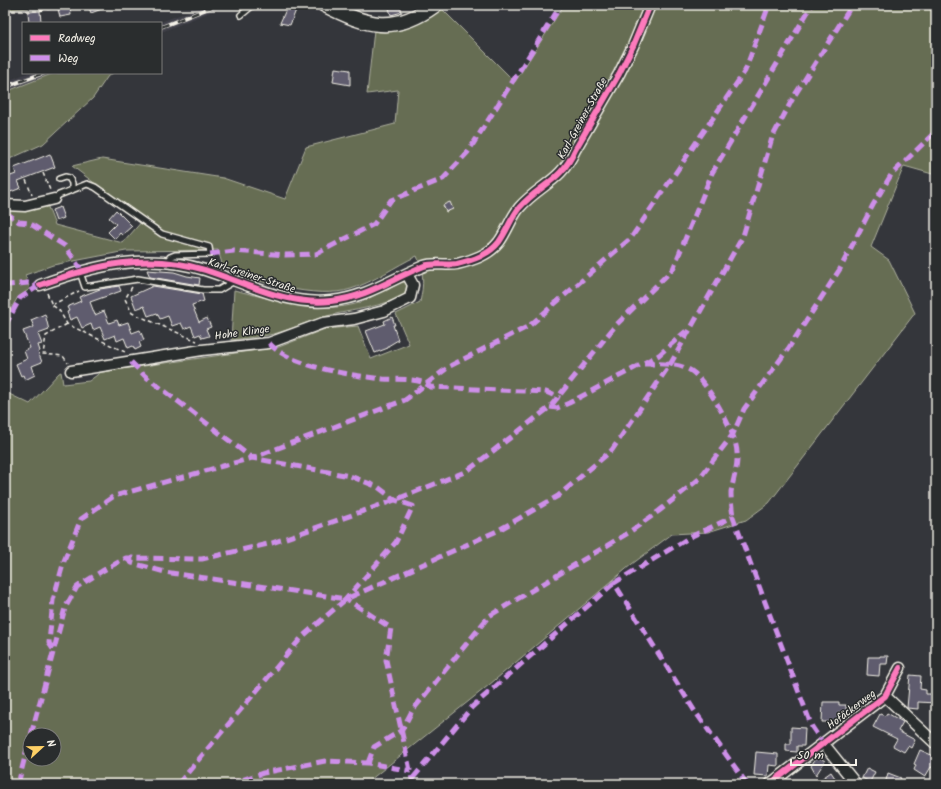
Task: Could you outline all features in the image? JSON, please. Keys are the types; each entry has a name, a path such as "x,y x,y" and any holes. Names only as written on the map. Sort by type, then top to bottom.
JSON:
{"main road":[{"path":"325,5 368,24 385,25 413,18 435,5"}],"street":[{"name":"Karl-Greiner-Straße","path":"42,287 80,272 129,261 167,262 204,270 234,281 299,300 330,301 359,296 426,265 451,265 473,260 487,253 499,242 511,218 520,207 553,181 569,164 575,150 630,51 650,5"},
{"path":"5,206 25,206 54,199"},
{"name":"Hohe Klinge","path":"71,371 202,350 269,343 323,323 354,319 384,311 410,298 413,285 407,274"},
{"name":"Hofäckerweg","path":"770,784 885,696 900,668"},
{"name":"Hofäckerweg","path":"885,696 936,744"},
{"path":"823,743 856,784"}],"lane":[{"path":"241,15 253,5"},
{"path":"58,179 65,177 69,178 72,183 72,190"},
{"path":"54,199 59,195 87,184 95,187 162,234 209,247 210,254 175,255 170,257 167,262"},
{"path":"80,272 85,287 138,279 203,290 219,290 234,281"}],"path":[{"path":"5,11 37,11 71,5"},
{"path":"43,173 54,199"},
{"path":"26,180 36,204"},
{"path":"134,285 125,299 132,313 197,342"},
{"path":"42,287 52,305 59,310 67,324 127,353"},
{"path":"52,305 85,287"},
{"path":"63,356 43,354 46,336 67,324"}],"shaded area":[{"path":"206,5 227,5 162,32 162,22 161,22"},
{"path":"25,74 51,74 5,92 5,82"}],"green space":[{"path":"5,5 27,5 29,8 5,10"},
{"path":"564,5 936,5 936,175 904,166 871,247 889,260 915,313 769,503 746,520 708,532 672,534 632,564 489,685 365,784 5,784 5,392 30,404 61,372 63,384 89,381 101,372 279,347 325,329 358,326 371,359 409,344 396,314 420,302 423,284 421,267 417,256 360,286 337,292 321,292 286,288 236,273 223,267 218,250 126,251 53,265 25,275 30,289 18,297 5,319 5,203 27,204 44,197 55,225 123,243 143,220 72,166 102,159 223,178 285,199 306,147 395,124 398,90 367,94 374,30 411,25 440,7 515,82"},
{"path":"51,74 111,74 108,76 93,98 43,144 5,161 5,92"},
{"path":"401,282 405,282 408,285 408,291 402,296 382,304 327,316 274,334 231,340 234,290 292,304 338,307 360,303"}],"building":[{"path":"88,5 110,5 110,6 91,13"},
{"path":"288,5 298,5 290,25 280,23"},
{"path":"388,5 400,5 402,12 391,15"},
{"path":"70,7 71,15 60,17 58,9"},
{"path":"40,11 41,21 29,22 28,12"},
{"path":"335,68 350,70 350,85 333,82"},
{"path":"50,154 55,167 18,181 21,188 5,194 5,178 16,174 14,168"},
{"path":"450,202 453,209 446,212 443,205"},
{"path":"60,207 64,218 56,221 52,210"},
{"path":"116,210 132,226 122,235 120,233 115,239 108,232 116,224 109,218"},
{"path":"147,270 174,272 200,278 199,285 150,277"},
{"path":"119,286 121,291 90,302 95,315 104,311 109,323 117,320 119,325 128,322 132,333 140,330 144,340 139,342 141,347 135,350 133,346 128,348 124,338 117,341 115,335 105,339 100,327 93,330 91,324 82,328 77,317 70,320 67,312 69,311 67,307 81,301 79,297 100,289"},
{"path":"153,286 202,294 204,301 192,305 199,322 207,318 211,327 206,329 209,336 202,338 200,334 195,336 191,326 184,329 181,323 172,326 168,316 160,319 157,313 148,316 144,306 136,309 131,296"},
{"path":"45,314 49,330 38,334 42,344 38,345 40,351 38,352 42,362 32,366 35,375 25,380 23,375 21,376 16,364 27,359 24,351 30,348 23,331 34,327 31,320"},
{"path":"392,317 398,340 388,346 388,348 375,353 366,331 385,324 384,321"},
{"path":"888,656 887,664 880,664 879,676 867,675 868,657"},
{"path":"910,675 921,676 920,689 926,690 926,694 936,694 936,703 918,702 918,709 907,708"},
{"path":"823,702 839,702 839,705 846,705 846,713 838,713 838,722 822,722"},
{"path":"887,713 903,722 898,731 915,740 911,748 908,746 904,752 893,746 897,739 873,727 880,714 885,716"},
{"path":"791,727 805,728 804,746 797,746 797,752 786,751 786,744 791,744"},
{"path":"920,750 936,757 934,768 931,767 925,777 914,770 916,765 914,764"},
{"path":"756,752 778,754 778,766 769,765 768,776 754,775"},
{"path":"817,756 825,761 816,775 811,766"},
{"path":"867,768 875,772 870,782 862,778"},
{"path":"831,772 839,784 814,784"},
{"path":"888,773 901,778 898,784 885,784"}],"railway":[{"path":"162,27 217,5"},
{"path":"5,87 41,74"}],"marked path":[{"path":"210,254 234,251 285,255 316,254 374,224 391,200 443,179 468,152 561,5"},
{"path":"53,649 49,643 53,600 64,561 81,519 114,496 252,458 405,400 450,366 529,326 631,238 745,71 769,5"},
{"path":"33,727 65,608 77,587 102,571 126,558 202,559 272,543 395,500 467,471 550,407 615,326 673,269 712,173 812,5"},
{"path":"178,784 302,637 346,599 497,531 558,496 612,450 671,363 743,236 772,138 793,98 852,5"},
{"path":"368,763 374,747 402,730 412,711 489,616 628,533 659,511 699,479 733,434 744,409 788,349 840,269 873,205 891,175 936,131"},
{"path":"5,212 19,222 29,223 65,246 82,271"},
{"path":"5,288 8,285 28,283 40,285"},
{"path":"5,326 20,298 40,285"},
{"path":"550,407 557,408 569,403 659,355 686,331"},
{"path":"269,343 291,358 306,364 338,372 383,379 415,380 430,387 546,392 560,398"},
{"path":"131,362 145,376 252,458 350,476 378,487 395,500 413,506 396,542 346,599 391,628 386,660 413,784"},
{"path":"644,364 670,364 689,369 707,388 721,411 732,434 737,453 736,468 731,492 733,517"},
{"path":"747,784 694,710 614,583 692,536 733,517 812,727 823,743"},
{"path":"126,558 132,563 165,572 346,599"},
{"path":"413,778 472,707 614,583"},
{"path":"229,784 263,773 325,761 368,763 411,771"},
{"path":"18,784 22,767"}],"cycle path":[{"path":"40,285 81,272 121,263 162,262 205,270 283,297 315,302 331,301 368,292 424,266 432,264 457,264 486,254 499,242 519,208 557,176 569,161 619,74 633,46 650,5"},
{"path":"770,784 885,696 900,668"}]}
